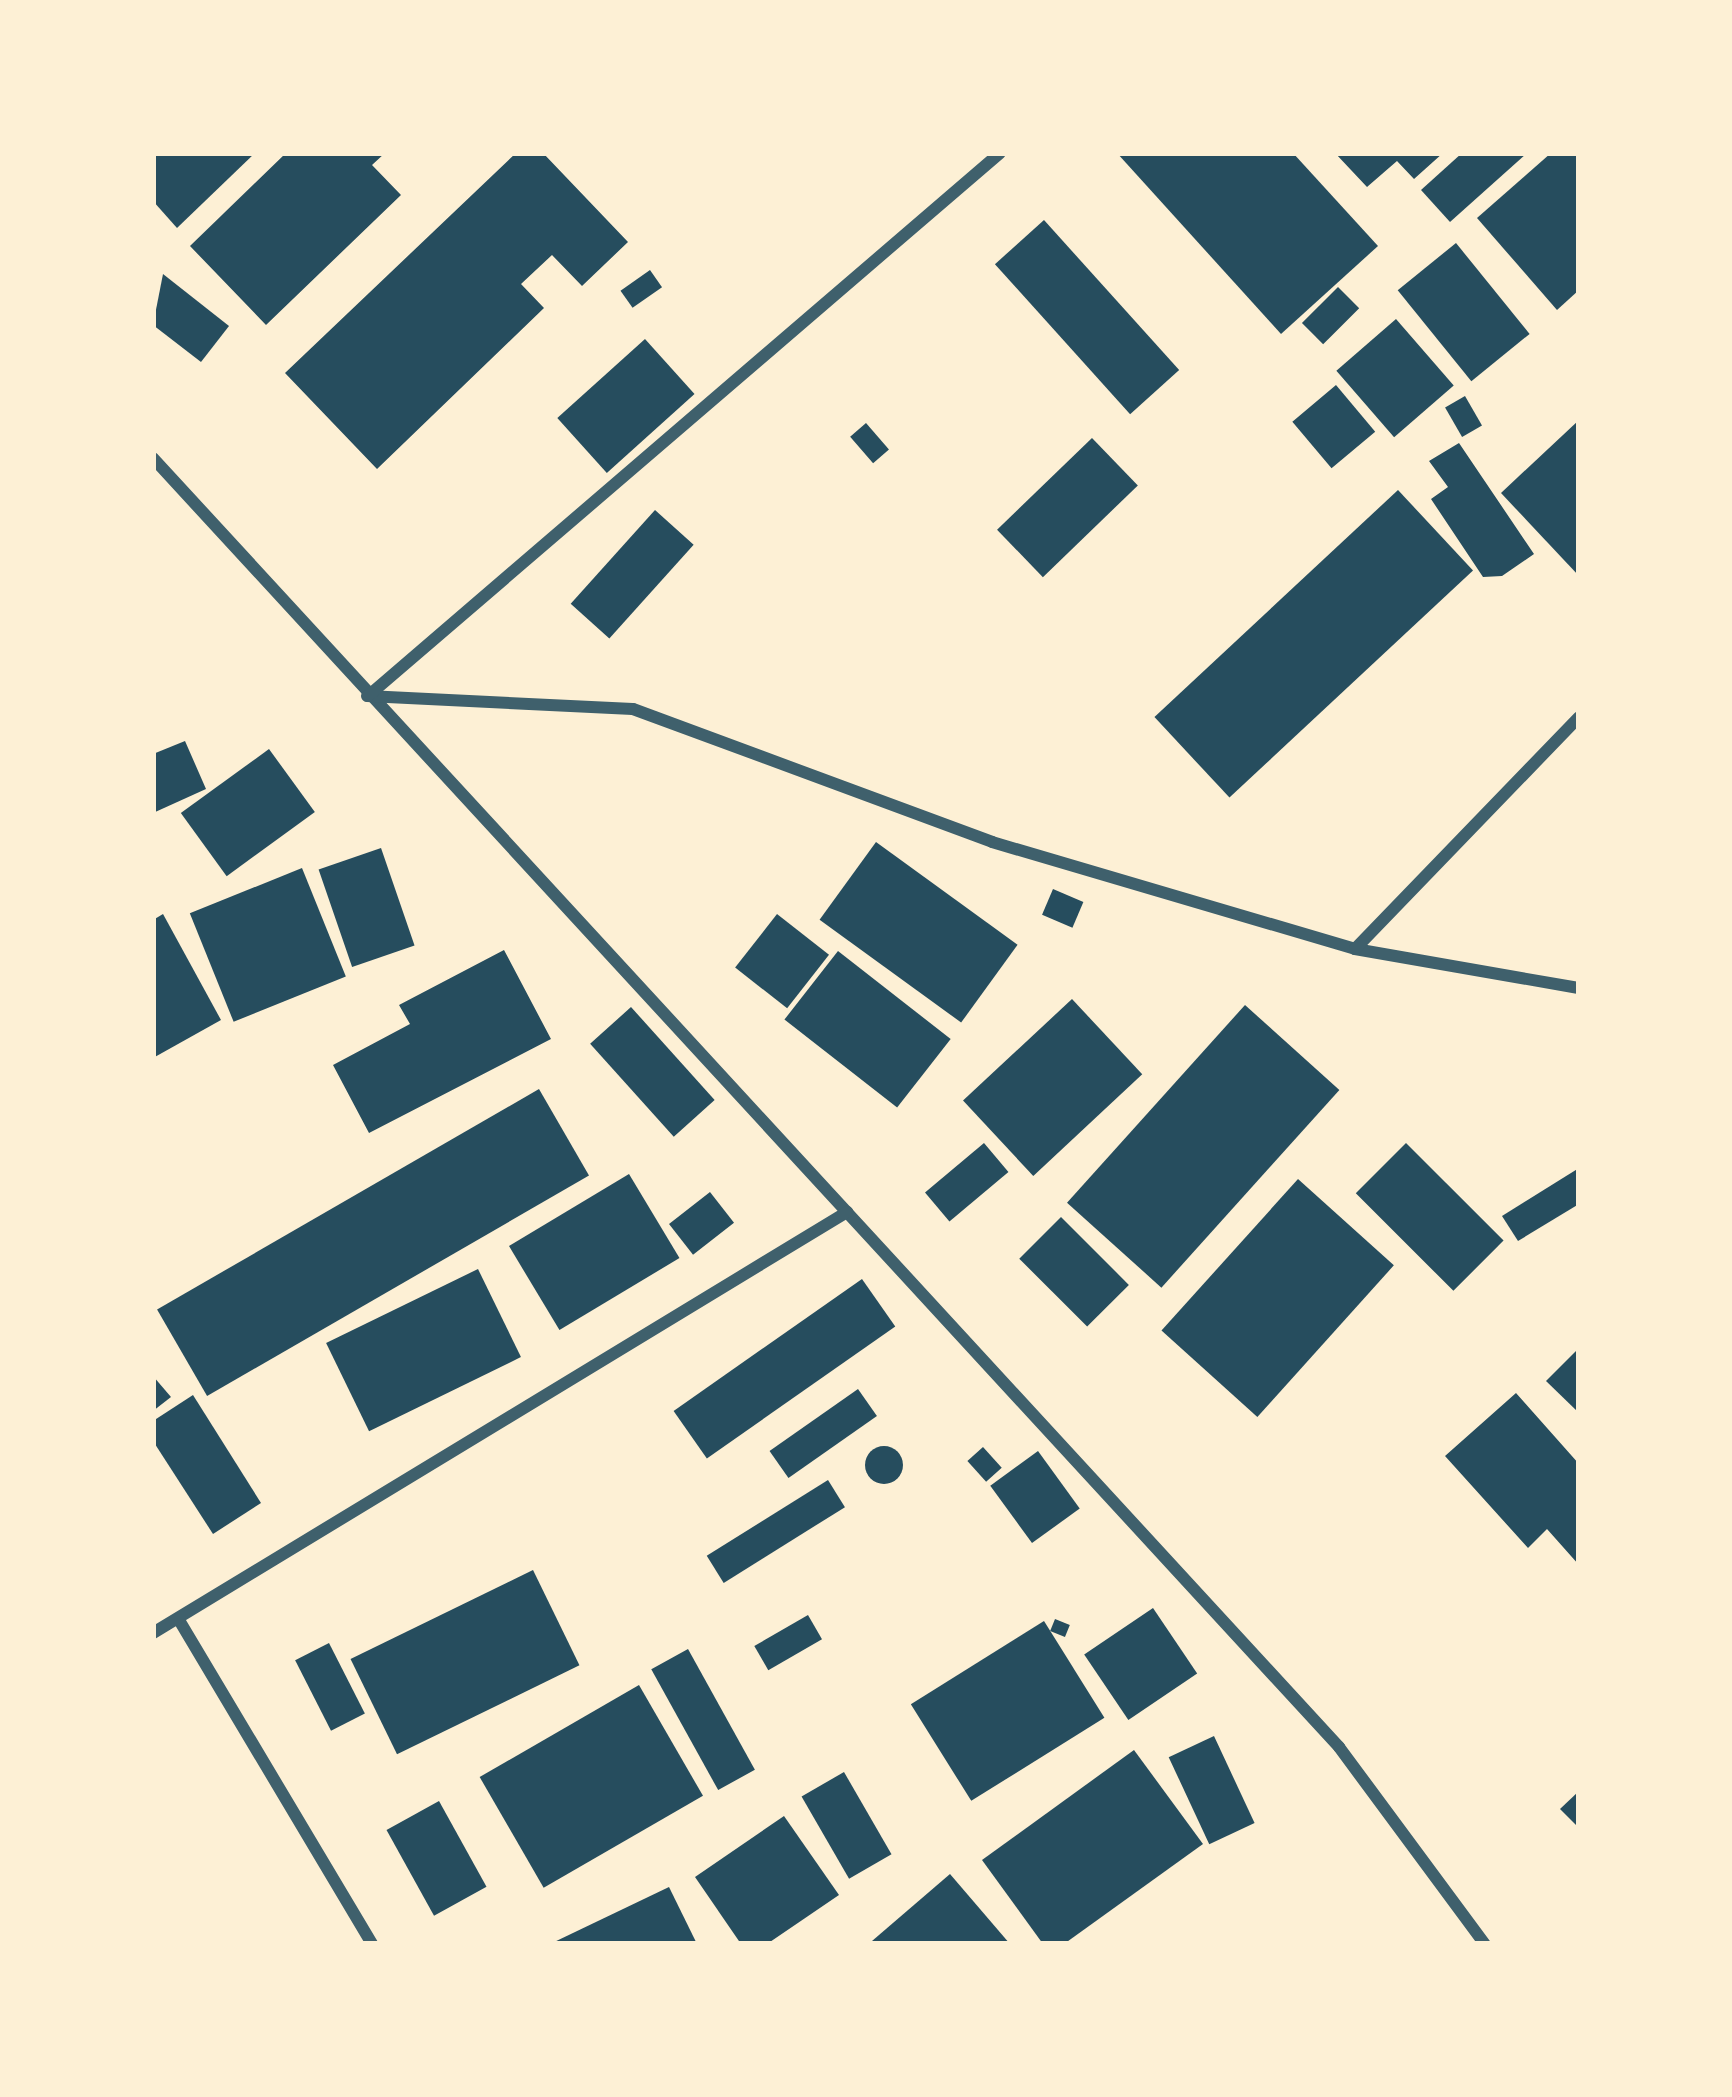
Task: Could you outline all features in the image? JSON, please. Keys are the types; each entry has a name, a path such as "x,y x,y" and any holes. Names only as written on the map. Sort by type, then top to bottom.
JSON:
{"street":[{"path":"367,696 1000,153"},
{"path":"153,458 367,696 1339,1747 1485,1944"},
{"path":"367,696 633,709 992,842 1355,949 1579,988"},
{"path":"1355,949 1579,717"},
{"path":"153,1633 847,1212"},
{"path":"179,1620 372,1944"}],"building":[{"path":"153,153 255,153 177,228 153,201"},
{"path":"286,153 385,153 372,165 401,195 266,325 190,246"},
{"path":"516,153 543,153 628,242 582,286 552,255 521,284 544,308 377,469 285,373"},
{"path":"1117,153 1293,153 1378,246 1281,334"},
{"path":"1335,153 1443,153 1414,179 1397,161 1367,187"},
{"path":"1462,153 1527,153 1450,222 1421,190"},
{"path":"1551,153 1579,153 1579,290 1557,310 1477,218"},
{"path":"1044,220 1179,370 1130,414 995,264"},
{"path":"1456,243 1530,334 1471,381 1398,290"},
{"path":"650,270 662,287 633,308 621,291"},
{"path":"163,274 229,326 201,362 153,325"},
{"path":"1338,287 1359,308 1323,344 1302,323"},
{"path":"1396,319 1454,385 1394,437 1336,371"},
{"path":"645,339 695,394 607,473 557,418"},
{"path":"1336,385 1375,432 1332,468 1292,422"},
{"path":"1465,396 1482,425 1462,437 1445,408"},
{"path":"1579,420 1579,576 1501,493"},
{"path":"866,423 889,449 873,463 850,437"},
{"path":"1092,438 1138,485 1043,577 997,530"},
{"path":"1459,443 1534,554 1502,576 1483,577 1431,499 1448,487 1429,461"},
{"path":"1398,490 1473,570 1229,798 1154,717"},
{"path":"655,510 694,545 609,638 571,604"},
{"path":"185,741 206,789 153,813 153,754"},
{"path":"269,749 315,812 227,876 181,813"},
{"path":"876,842 1018,945 961,1023 820,920"},
{"path":"381,848 415,945 352,967 319,869"},
{"path":"302,868 346,976 234,1022 190,913"},
{"path":"1053,889 1083,902 1072,928 1042,915"},
{"path":"163,914 221,1020 153,1058 153,920"},
{"path":"777,914 829,955 787,1008 735,968"},
{"path":"504,950 551,1039 369,1133 333,1065 410,1024 399,1005"},
{"path":"838,951 951,1039 897,1108 784,1020"},
{"path":"1072,999 1142,1074 1033,1176 963,1101"},
{"path":"1245,1005 1339,1090 1161,1288 1067,1203"},
{"path":"631,1007 715,1100 674,1137 590,1044"},
{"path":"539,1089 589,1176 207,1396 157,1310"},
{"path":"984,1143 1008,1172 949,1222 925,1192"},
{"path":"1406,1143 1504,1241 1453,1291 1356,1193"},
{"path":"1579,1168 1579,1204 1518,1241 1502,1216"},
{"path":"629,1174 679,1258 559,1330 509,1246"},
{"path":"1298,1179 1394,1265 1257,1417 1161,1331"},
{"path":"710,1192 734,1223 693,1255 669,1224"},
{"path":"1061,1217 1129,1285 1087,1327 1019,1259"},
{"path":"478,1269 521,1357 369,1431 326,1343"},
{"path":"862,1279 895,1327 707,1458 674,1411"},
{"path":"1579,1348 1579,1413 1546,1381"},
{"path":"153,1376 171,1397 153,1411"},
{"path":"858,1389 877,1416 788,1478 770,1451"},
{"path":"1516,1393 1579,1464 1579,1565 1547,1529 1528,1548 1445,1456"},
{"path":"193,1395 261,1503 213,1534 153,1441 153,1421"},
{"path":"884,1446 897,1452 903,1465 897,1478 884,1484 871,1478 865,1465 871,1452"},
{"path":"983,1447 1002,1468 986,1482 967,1461"},
{"path":"1038,1451 1080,1508 1032,1543 990,1486"},
{"path":"828,1480 845,1507 724,1583 707,1556"},
{"path":"533,1570 579,1665 397,1754 351,1659"},
{"path":"1153,1608 1197,1673 1128,1720 1084,1654"},
{"path":"808,1615 822,1639 768,1670 754,1646"},
{"path":"1055,1619 1070,1625 1065,1637 1050,1631"},
{"path":"1044,1621 1104,1718 971,1801 911,1704"},
{"path":"329,1643 365,1713 331,1731 295,1660"},
{"path":"688,1649 755,1770 718,1790 651,1669"},
{"path":"639,1685 703,1796 544,1888 480,1777"},
{"path":"1214,1736 1255,1823 1209,1844 1169,1757"},
{"path":"1134,1750 1203,1844 1064,1944 1043,1944 982,1860"},
{"path":"844,1772 892,1854 849,1879 802,1796"},
{"path":"1579,1791 1579,1828 1560,1809"},
{"path":"439,1801 487,1887 434,1916 387,1830"},
{"path":"784,1816 839,1895 767,1944 741,1944 695,1877"},
{"path":"950,1874 1010,1944 872,1941"},
{"path":"669,1887 697,1944 550,1944"}]}
